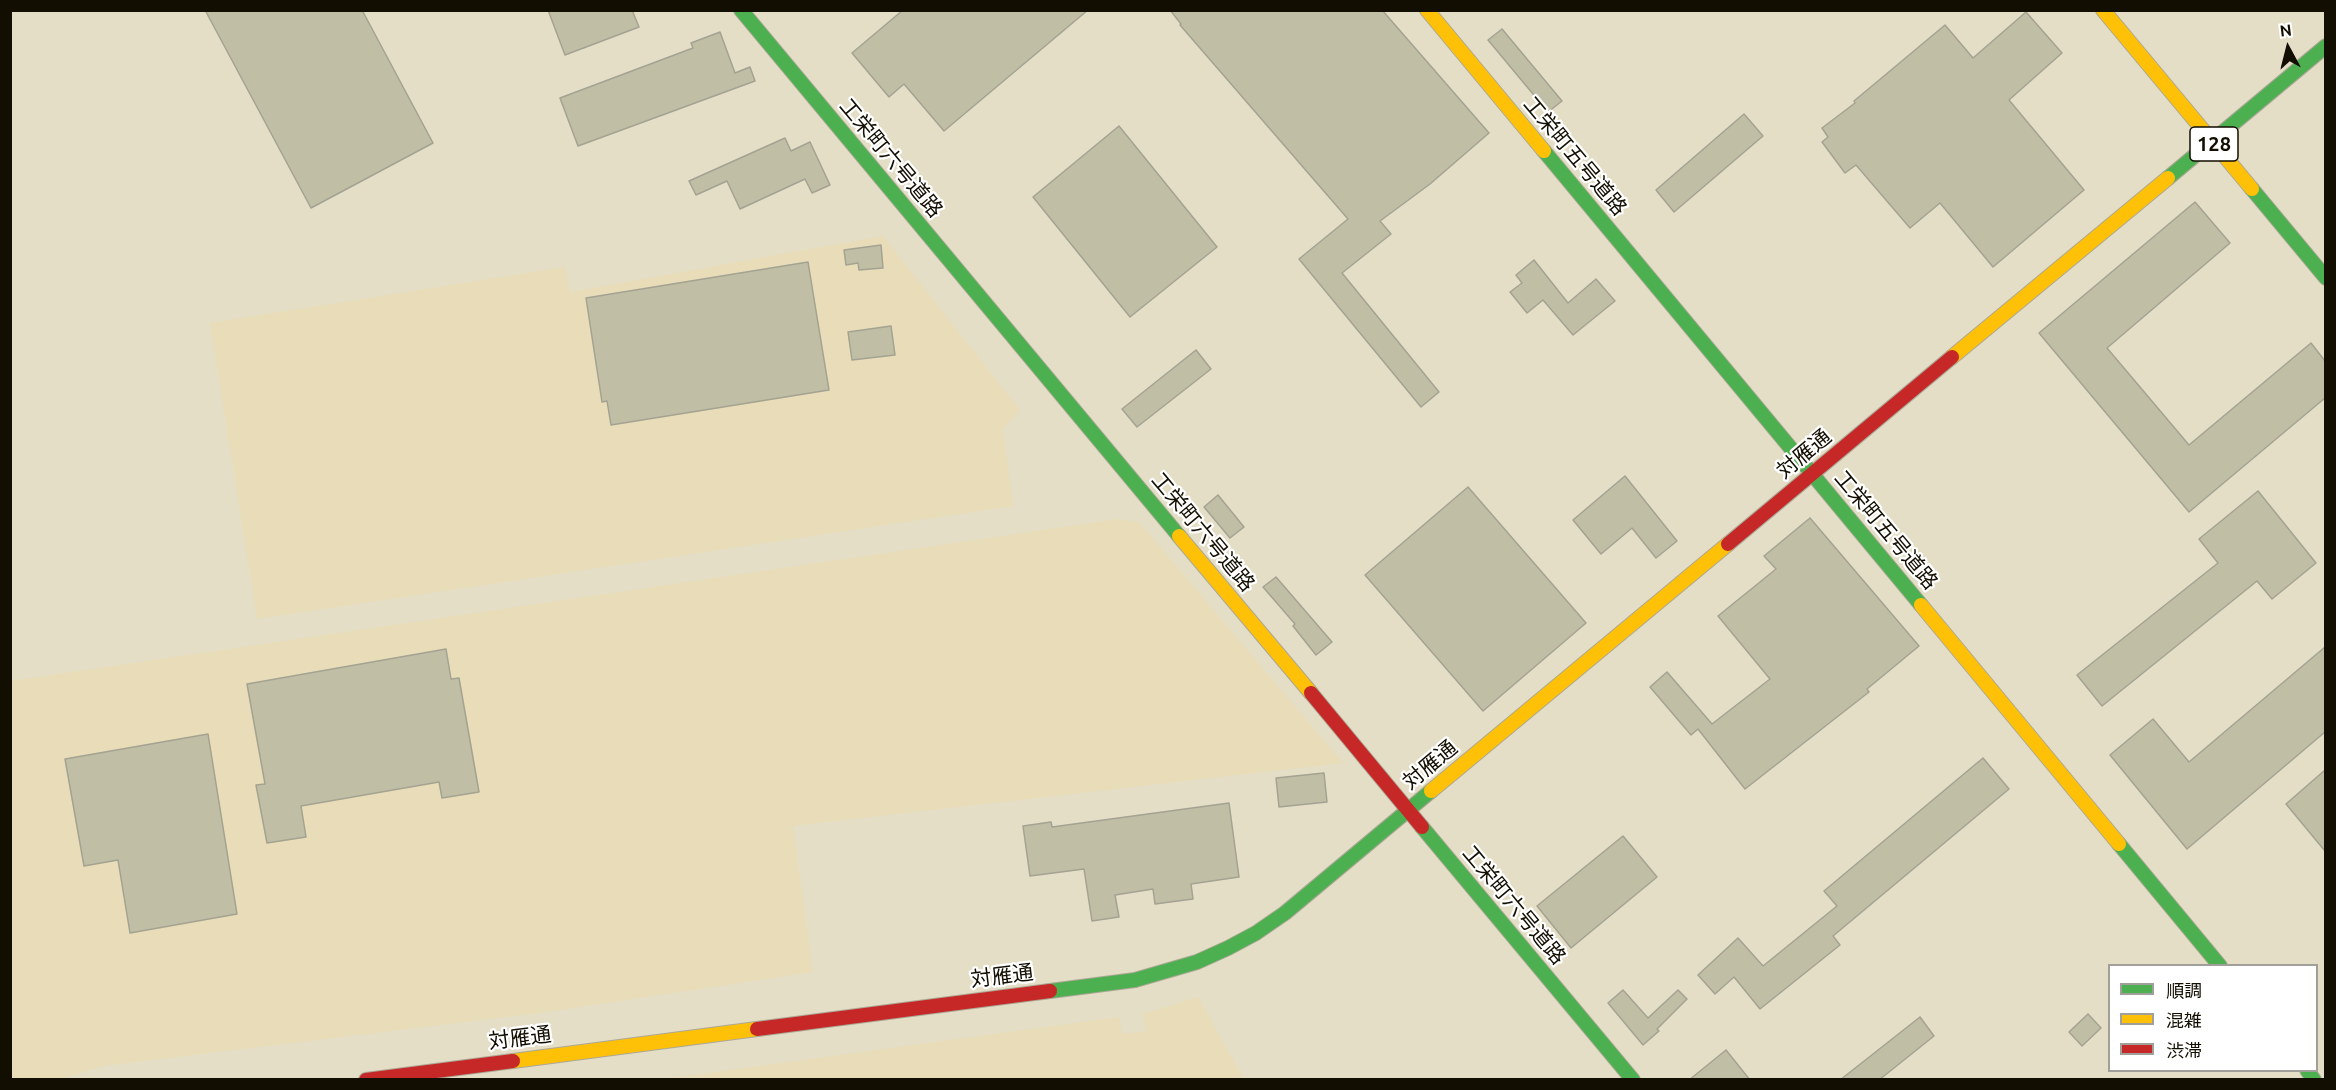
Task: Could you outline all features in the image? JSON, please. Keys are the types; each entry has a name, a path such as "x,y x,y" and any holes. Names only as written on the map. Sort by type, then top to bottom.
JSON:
{"street":[{"name":"工栄町六号道路","path":"741,10 1633,1080"},
{"name":"工栄町五号道路","path":"1427,10 2218,964"},
{"name":"128","path":"2103,10 2325,278"},
{"name":"対雁通","path":"366,1080 1135,980 1166,973 1197,962 1256,933 1285,913 1408,811 2325,46"}],"shaded area":[{"path":"883,236 1020,410 1003,429 1013,506 257,619 210,323 565,267 570,292"},
{"path":"1118,519 1139,522 1343,763 793,826 813,972 540,1013 103,1066 61,1079 11,1079 10,681"},
{"path":"1198,997 1244,1079 663,1079 1119,1017 1122,1034 1146,1031 1142,1014"}],"building":[{"path":"205,10 362,10 433,143 311,208"},
{"path":"548,10 632,10 639,27 565,55"},
{"path":"903,10 1088,10 944,131 904,84 889,97 852,53"},
{"path":"1170,10 1382,10 1489,133 1430,184 1380,221 1391,234 1342,273 1439,392 1421,407 1299,259 1348,219 1180,25"},
{"path":"2026,12 2062,53 2009,100 2084,190 1993,267 1940,203 1910,228 1856,165 1845,173 1822,142 1828,137 1822,128 1855,103 1854,101 1945,25 1973,58"},
{"path":"1502,29 1562,101 1548,112 1488,40"},
{"path":"720,32 735,73 750,67 755,81 578,146 560,98 693,48 691,43"},
{"path":"1744,114 1763,136 1674,212 1656,190"},
{"path":"1119,126 1217,247 1130,317 1033,197"},
{"path":"785,138 791,151 810,142 830,185 812,193 805,179 740,209 727,181 696,195 689,181"},
{"path":"2195,202 2230,243 2107,348 2189,445 2311,343 2325,361 2325,398 2189,512 2039,333"},
{"path":"881,245 883,268 859,270 858,263 846,265 844,250"},
{"path":"1534,260 1568,303 1596,279 1615,301 1573,335 1543,300 1527,313 1510,292 1522,283 1516,275"},
{"path":"808,262 829,390 611,425 607,401 602,402 586,298"},
{"path":"891,326 895,355 852,360 848,332"},
{"path":"1196,350 1211,369 1137,427 1122,409"},
{"path":"1625,476 1677,541 1656,558 1632,528 1601,554 1573,520"},
{"path":"1468,487 1586,623 1483,711 1365,575"},
{"path":"2258,491 2316,563 2272,599 2257,581 2102,706 2077,675 2218,563 2199,539"},
{"path":"1218,495 1244,527 1230,538 1204,507"},
{"path":"1810,518 1919,646 1867,689 1869,692 1745,789 1698,729 1691,735 1650,687 1667,672 1712,724 1770,679 1718,616 1776,569 1764,556"},
{"path":"1276,577 1332,642 1316,655 1293,626 1295,624 1263,587"},
{"path":"2325,647 2325,732 2187,849 2110,755 2153,719 2189,762"},
{"path":"446,649 451,679 459,678 479,792 442,798 439,782 301,806 306,837 267,843 256,785 265,784 247,684"},
{"path":"208,734 237,914 130,933 118,860 84,866 65,759"},
{"path":"1983,758 2009,789 1833,936 1840,945 1760,1009 1734,977 1715,994 1698,975 1738,938 1763,966 1837,906 1824,891"},
{"path":"2325,770 2325,851 2286,804"},
{"path":"1324,773 1327,802 1279,807 1276,778"},
{"path":"1229,803 1239,877 1191,884 1193,899 1155,904 1153,889 1115,895 1119,917 1092,921 1084,869 1030,876 1023,826 1051,822 1052,827"},
{"path":"1623,836 1657,877 1571,948 1537,906"},
{"path":"1623,990 1648,1018 1678,990 1687,999 1657,1029 1659,1031 1643,1045 1608,1003"},
{"path":"2088,1014 2101,1028 2082,1046 2069,1032"},
{"path":"1920,1017 1934,1036 1879,1080 1840,1080"},
{"path":"1726,1050 1750,1080 1689,1080"}],"traffic: fast":[{"path":"741,10 1179,536"},
{"path":"2168,178 2326,46"},
{"path":"1544,151 1921,605"},
{"path":"2252,189 2326,278"},
{"path":"1050,991 1135,980 1197,962 1228,948 1256,933 1285,913 1431,791"},
{"path":"1422,827 1633,1080"},
{"path":"2119,844 2218,964"},
{"path":"2308,1072 2314,1080"}],"traffic: slow":[{"path":"1427,10 1544,151"},
{"path":"2103,10 2252,189"},
{"path":"1952,357 2168,178"},
{"path":"1179,536 1311,693"},
{"path":"1431,791 1728,544"},
{"path":"1921,605 2119,844"},
{"path":"513,1061 757,1029"}],"traffic: jam":[{"path":"1728,544 1952,357"},
{"path":"1311,693 1422,827"},
{"path":"757,1029 1050,991"},
{"path":"366,1080 513,1061"}]}
